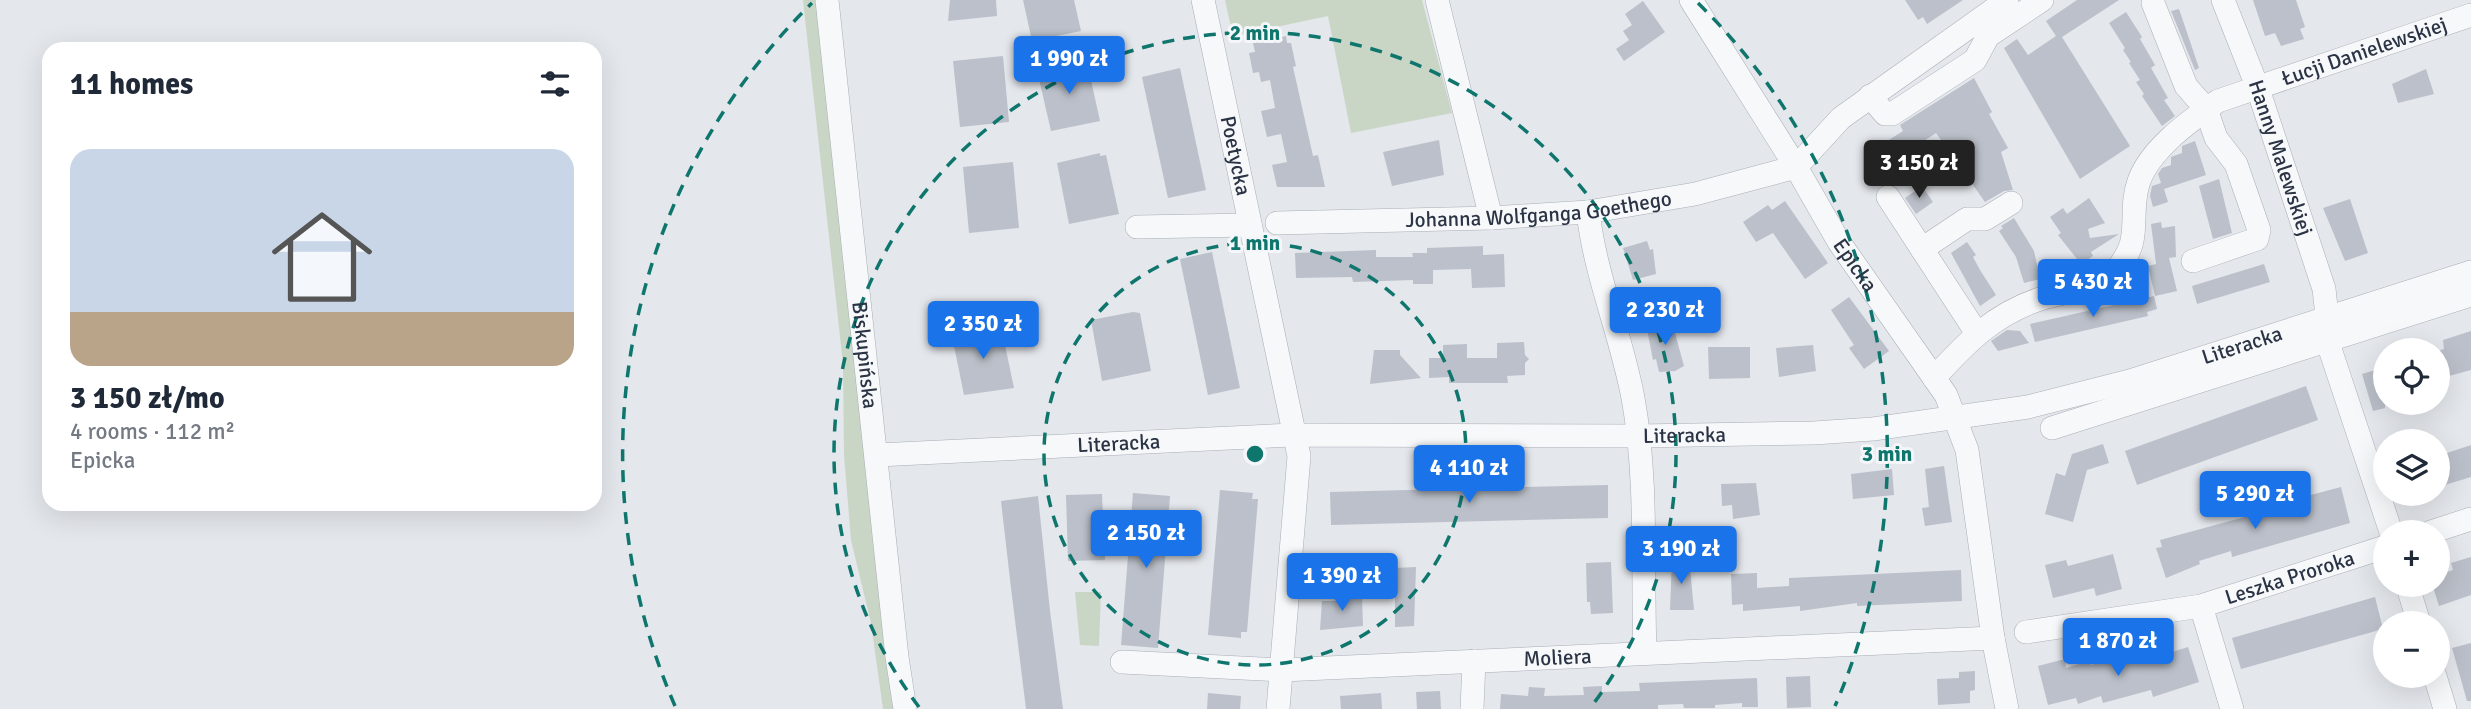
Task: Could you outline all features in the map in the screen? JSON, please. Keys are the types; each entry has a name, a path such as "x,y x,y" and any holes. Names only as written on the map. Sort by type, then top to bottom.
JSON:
{"street":[{"name":"Biskupińska","path":"828,0 897,657 905,709"},
{"name":"Poetycka","path":"1203,0 1299,456 1278,709"},
{"path":"1437,0 1490,218"},
{"name":"Epicka","path":"1691,0 1796,167 1839,242 1946,395 1967,450 1993,638 2007,709"},
{"path":"1796,167 1841,118 2007,0"},
{"path":"1870,96 1885,114 1892,114 1975,60 1988,36 2042,0"},
{"name":"Hanny Malewskiej","path":"2223,0 2258,86 2324,289 2329,328 2387,520"},
{"path":"2153,3 2186,86 2206,110 2216,138 2236,164 2259,230 2257,239 2193,261"},
{"name":"Łucji Danielewskiej","path":"1934,378 1976,332 2014,310 2040,299 2097,284 2113,273 2135,239 2138,182 2146,169 2189,122 2218,101 2462,11"},
{"name":"Johanna Wolfganga Goethego","path":"1277,223 1490,218 1588,212 1695,194 1796,167"},
{"path":"1888,197 1976,332"},
{"path":"1922,249 1967,219 1985,219 2011,203"},
{"path":"1588,212 1595,262 1623,353 1639,436 1645,653"},
{"path":"1137,227 1250,225"},
{"name":"Literacka","path":"877,455 1293,435 1639,436 1814,433 1956,419 2028,407 2329,328 2471,272"},
{"path":"2052,428 2329,328 2471,295"},
{"path":"2450,526 2471,519"},
{"name":"Leszka Proroka","path":"2026,632 2201,606 2373,551"},
{"path":"2201,606 2232,709"},
{"name":"Moliera","path":"1122,662 1282,670 1993,638"},
{"path":"1472,709 1474,662"},
{"path":"2439,688 2445,709"}],"green space":[{"path":"803,0 822,0 896,709 883,709 871,623 851,540 844,455 843,364"},
{"path":"1225,0 1422,0 1452,113 1351,133 1328,16 1233,36"},
{"path":"1075,592 1101,592 1099,646 1080,645"}],"building":[{"path":"950,0 996,0 997,16 948,21"},
{"path":"1023,0 1074,0 1081,31 1032,41"},
{"path":"1905,0 1963,0 1927,24 1923,17 1918,20"},
{"path":"2077,0 2119,0 2062,37 2130,146 2080,179 2004,48 2017,39 2028,55 2056,36 2046,21"},
{"path":"2253,0 2296,0 2305,27 2300,29 2304,39 2281,46 2275,33 2265,36"},
{"path":"1643,1 1665,32 1624,61 1616,49 1629,40 1623,31 1632,25 1625,14"},
{"path":"2179,9 2199,68 2195,70 2171,11"},
{"path":"2126,12 2142,37 2140,39 2155,65 2151,68 2168,98 2164,100 2175,116 2162,126 2142,96 2144,94 2136,82 2140,80 2129,63 2131,62 2123,50 2125,48 2109,23"},
{"path":"1286,36 1287,43 1291,43 1296,66 1293,67 1313,156 1318,155 1325,187 1277,187 1272,165 1287,162 1281,134 1267,137 1261,111 1275,108 1270,80 1261,82 1259,72 1253,73 1249,53 1255,52 1253,43"},
{"path":"1003,56 1009,122 960,127 953,61"},
{"path":"1087,62 1100,121 1051,131 1037,70"},
{"path":"1180,68 1206,190 1168,198 1142,77"},
{"path":"2426,69 2434,94 2398,103 2392,84"},
{"path":"1974,78 1992,112 1989,114 2008,148 2001,152 2013,190 2004,191 1985,202 1936,133 1876,173 1864,156 1903,131 1900,125"},
{"path":"1439,140 1444,175 1392,186 1383,152"},
{"path":"2195,141 2206,175 2164,189 2168,202 2153,207 2150,196 2152,186 2161,183 2158,174 2162,168 2171,165 2171,157 2182,153 2182,146"},
{"path":"1100,153 1100,156 1106,155 1119,214 1069,224 1057,163"},
{"path":"1013,162 1019,228 969,233 963,167"},
{"path":"2219,179 2232,233 2213,239 2199,186"},
{"path":"1922,186 1933,202 1916,214 1905,198"},
{"path":"2089,198 2105,223 2088,229 2090,238 2119,234 2091,252 2093,256 2081,264 2058,235 2061,233 2050,217 2063,208 2067,214"},
{"path":"2350,199 2368,253 2345,261 2323,208"},
{"path":"1785,201 1828,263 1805,279 1773,233 1756,242 1743,222 1768,205 1772,210"},
{"path":"2014,218 2034,251 2040,279 2024,283 2016,257 1999,231 2003,228 2001,226"},
{"path":"2161,222 2162,228 2175,226 2176,257 2169,258 2177,291 2155,296 2148,266 2156,264 2151,224"},
{"path":"1647,241 1650,250 1653,249 1656,274 1633,280 1623,248"},
{"path":"1967,242 1996,295 1980,306 1951,253"},
{"path":"1483,246 1483,255 1504,254 1505,287 1472,288 1471,269 1433,270 1433,284 1413,284 1413,280 1353,282 1352,277 1296,278 1295,253 1376,250 1376,257 1413,257 1412,253 1427,253 1427,248"},
{"path":"1212,252 1240,388 1208,395 1180,259"},
{"path":"2264,264 2270,282 2197,304 2192,286"},
{"path":"2154,296 2157,309 2147,312 2148,316 2035,342 2030,324"},
{"path":"1849,297 1889,351 1864,369 1849,348 1854,345 1831,310"},
{"path":"1140,313 1151,371 1102,381 1091,320"},
{"path":"1672,322 1684,366 1675,371 1659,372 1656,359 1653,360 1647,329 1656,323"},
{"path":"1001,326 1014,388 964,395 952,336"},
{"path":"2007,330 2020,331 2029,343 1998,351 1991,341"},
{"path":"2471,331 2471,370 2450,376 2449,338"},
{"path":"1524,342 1525,355 1529,359 1525,363 1525,375 1507,376 1508,383 1449,383 1449,377 1429,378 1429,358 1443,358 1443,345 1467,344 1467,358 1497,358 1497,343"},
{"path":"1813,345 1816,371 1779,377 1776,348"},
{"path":"1708,347 1750,347 1750,378 1709,379"},
{"path":"1374,350 1400,350 1400,355 1421,378 1370,384"},
{"path":"2373,371 2373,411 2362,374"},
{"path":"2306,386 2318,420 2137,485 2125,451"},
{"path":"2103,444 2109,463 2087,470 2073,522 2045,514 2056,473 2065,476 2072,454"},
{"path":"2471,445 2471,477 2450,483 2450,452"},
{"path":"1944,466 1952,522 1925,526 1922,508 1929,507 1925,469"},
{"path":"1892,469 1894,495 1853,499 1851,474"},
{"path":"1756,483 1760,515 1733,519 1732,505 1722,506 1721,484"},
{"path":"1608,485 1608,518 1331,525 1330,492"},
{"path":"2341,487 2350,523 2232,557 2231,551 2199,561 2200,564 2166,578 2156,548 2162,547 2160,540 2289,505 2288,501"},
{"path":"1220,490 1253,493 1252,499 1258,499 1247,632 1241,632 1241,638 1208,635"},
{"path":"1133,493 1170,496 1158,648 1121,645"},
{"path":"1102,494 1105,560 1068,561 1066,495"},
{"path":"1038,496 1063,709 1026,709 1011,588 1001,501"},
{"path":"2113,554 2122,589 2096,596 2094,588 2053,598 2045,565 2066,560 2068,566"},
{"path":"2471,557 2471,595 2439,606 2436,597 2450,597 2450,571 2453,570 2451,563"},
{"path":"1689,558 1694,610 1670,610 1672,559"},
{"path":"1611,562 1613,613 1591,614 1590,602 1587,602 1586,563"},
{"path":"1416,567 1414,626 1395,627 1395,568"},
{"path":"1961,570 1962,601 1857,606 1857,603 1800,611 1800,606 1743,611 1743,604 1732,605 1731,574 1757,573 1757,588 1789,586 1789,578"},
{"path":"1362,595 1363,626 1320,630 1322,601 1336,601 1336,596"},
{"path":"2375,597 2378,611 2373,611 2373,632 2241,669 2232,638"},
{"path":"2471,643 2471,701 2467,701 2452,648"},
{"path":"2188,647 2199,682 2153,697 2151,690 2103,703 2101,696 2078,704 2076,698 2048,705 2038,666 2065,659 2066,668 2089,661 2091,665 2113,658 2115,663 2139,654 2141,662"},
{"path":"1975,671 1975,690 1970,691 1970,703 1938,705 1937,679 1959,678 1959,672"},
{"path":"1810,676 1811,707 1787,708 1786,677"},
{"path":"1757,678 1758,707 1742,707 1742,703 1715,705 1715,708 1684,708 1683,704 1658,705 1658,709 1500,709 1501,694 1528,696 1529,687 1545,688 1544,696 1584,695 1583,687 1602,686 1602,692 1640,691 1639,683"},
{"path":"1440,691 1441,709 1417,709 1416,692"},
{"path":"1208,693 1241,696 1240,709 1207,709"},
{"path":"1381,693 1382,709 1341,709 1340,696"}]}
